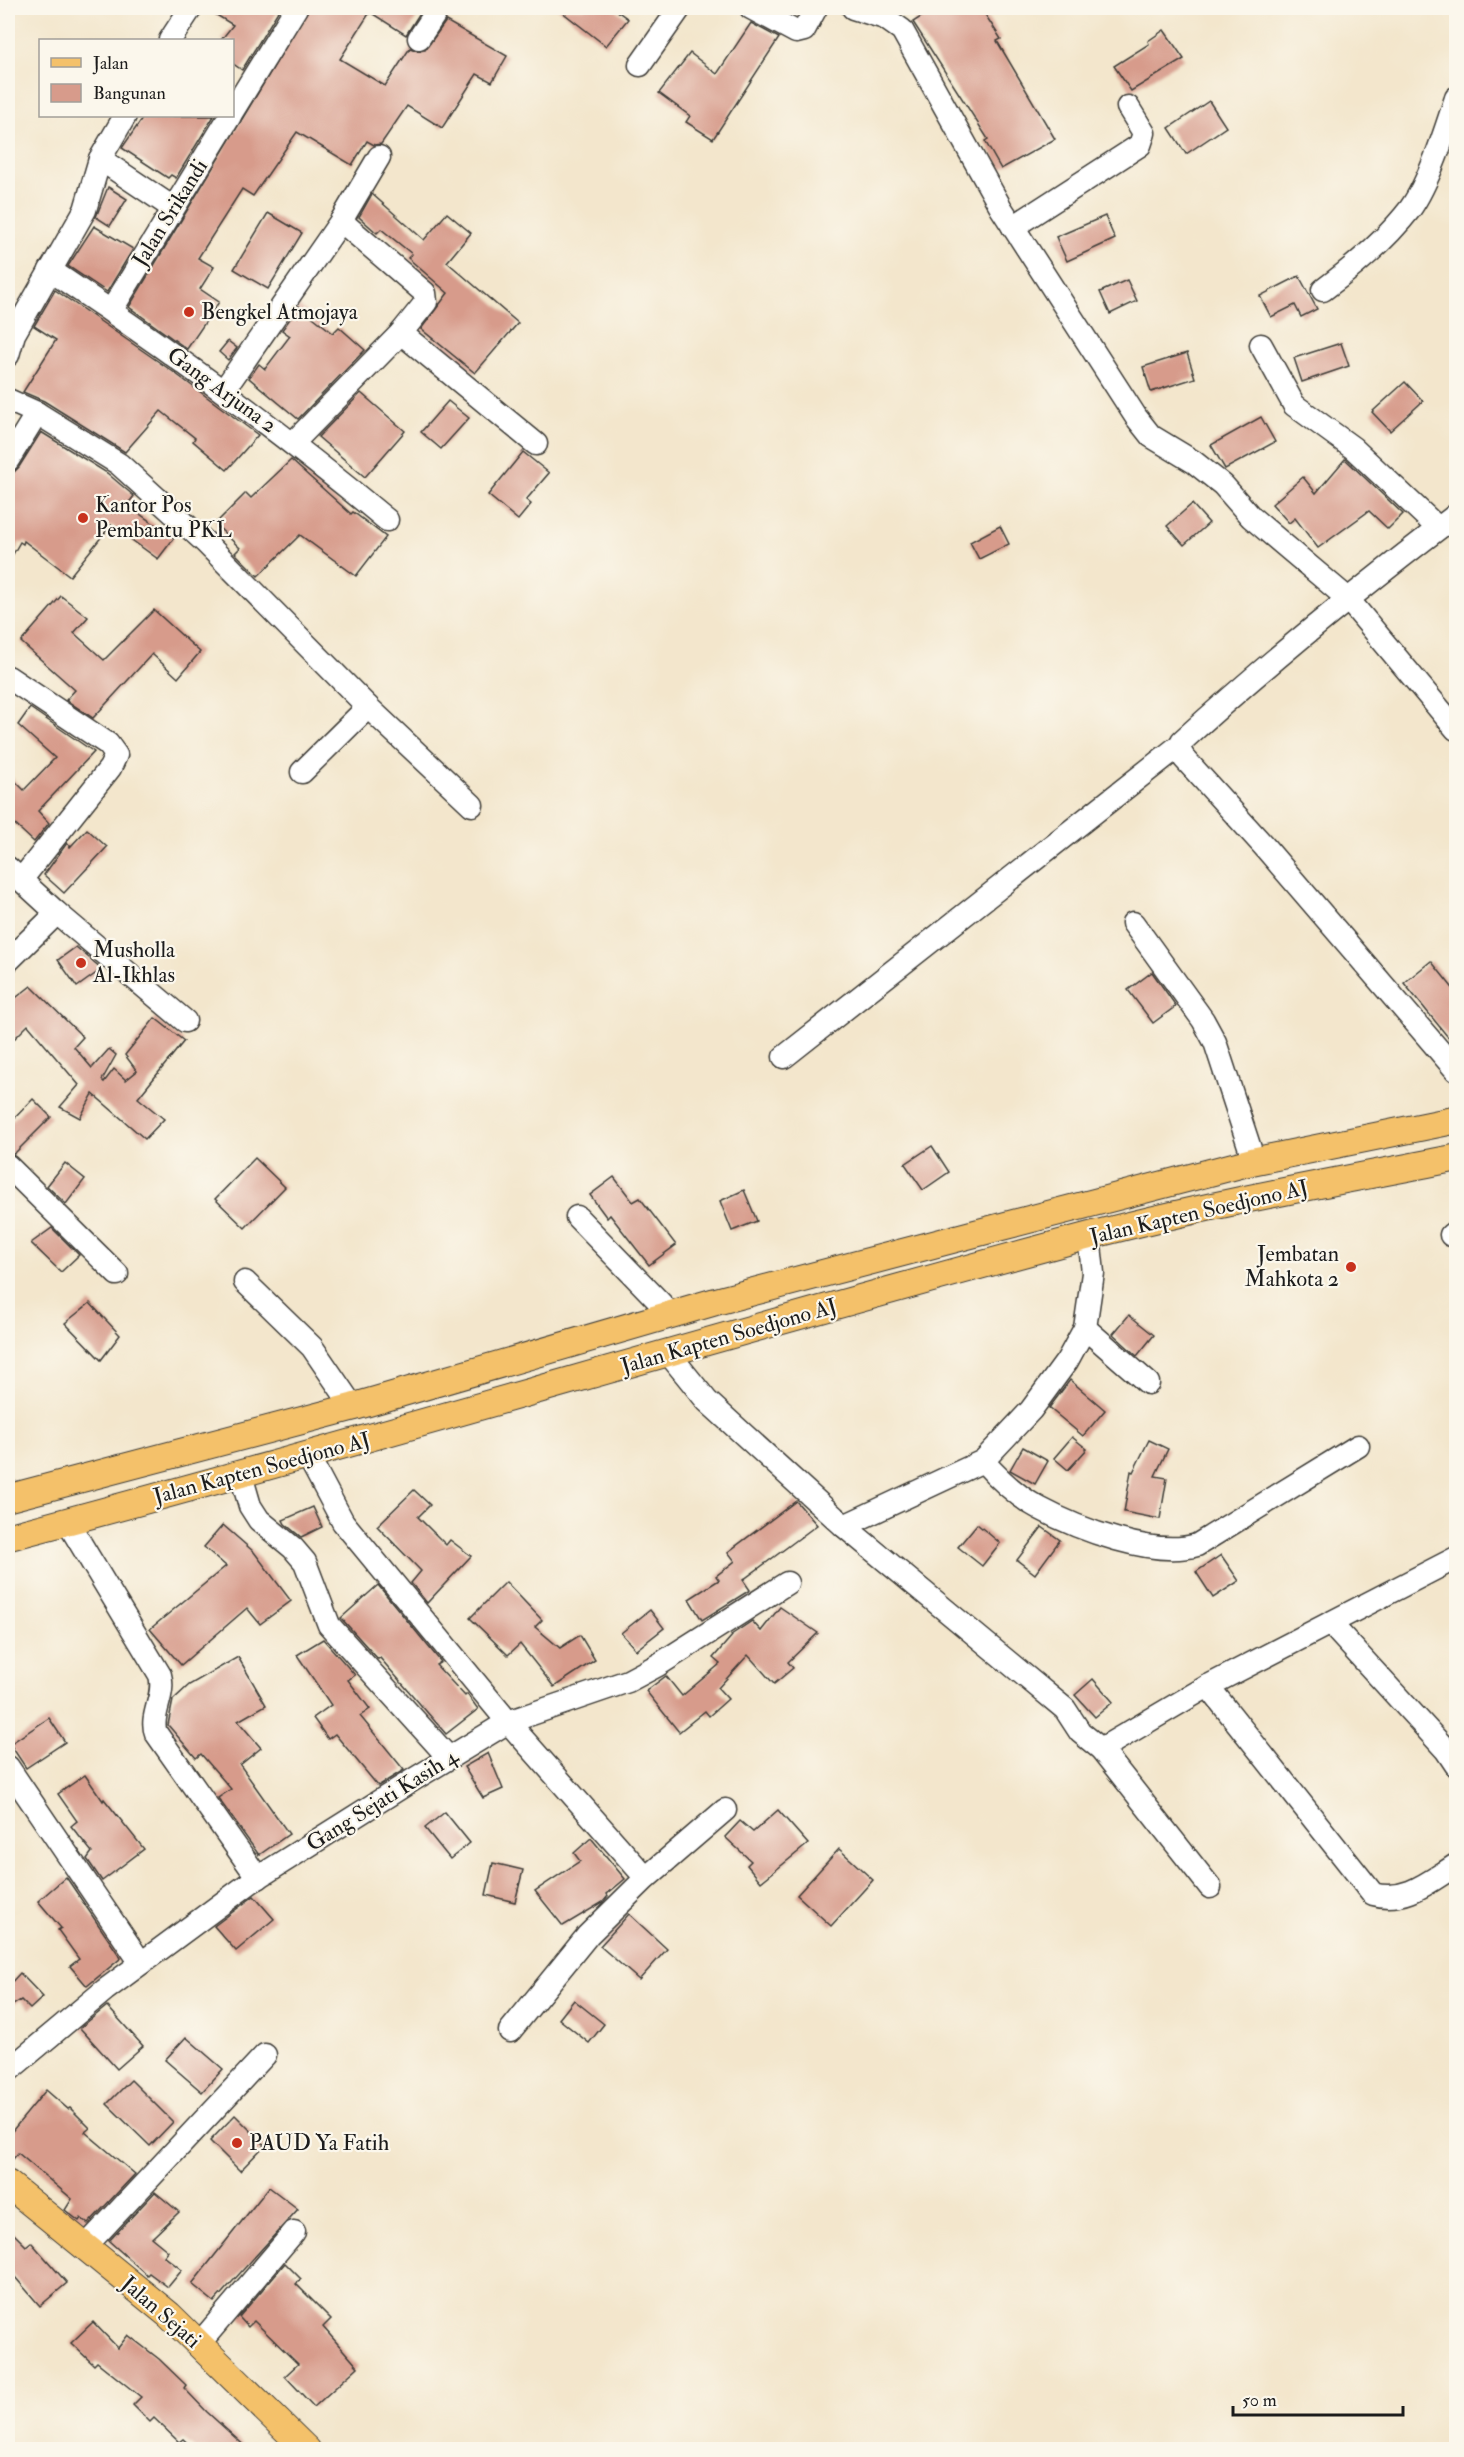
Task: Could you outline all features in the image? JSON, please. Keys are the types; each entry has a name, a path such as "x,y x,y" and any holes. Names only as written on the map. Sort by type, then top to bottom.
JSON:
{"main road":[{"name":"Jalan Kapten Soedjono AJ","path":"8,1498 353,1407 714,1302 1254,1161 1456,1120"},
{"name":"Jalan Kapten Soedjono AJ","path":"8,1537 241,1475 865,1296 1007,1260 1089,1236 1254,1198 1456,1158"},
{"path":"714,1302 726,1337"},
{"name":"Jalan Sejati","path":"8,2184 169,2315 299,2447"}],"street":[{"path":"171,39 191,8"},
{"name":"Jalan Srikandi","path":"234,105 296,8"},
{"path":"419,38 439,8"},
{"path":"640,65 680,8"},
{"path":"751,8 796,33 804,30 816,8"},
{"path":"853,8 875,14 902,30 1013,227 1151,436 1194,462 1223,486 1251,517 1347,598 1456,729"},
{"path":"875,14 900,8"},
{"path":"1323,290 1358,264 1411,207 1442,142 1456,98"},
{"path":"1013,227 1140,145 1144,133 1128,107"},
{"path":"8,355 14,334 85,210 100,159 124,117"},
{"name":"Jalan Srikandi","path":"111,311 227,117"},
{"path":"224,390 341,221 379,157"},
{"path":"100,159 173,208"},
{"path":"294,442 401,333 426,302 425,293 341,221"},
{"name":"Gang Arjuna 2","path":"50,270 224,390 294,442 387,520"},
{"path":"401,333 536,444"},
{"path":"1262,345 1294,405 1353,448 1438,528"},
{"path":"8,400 37,414 119,464 205,542 368,707 472,806"},
{"path":"8,460 37,414"},
{"path":"784,1058 1180,745 1260,671 1347,598 1456,515"},
{"path":"8,677 108,744 116,755 110,768 14,874 185,1021"},
{"path":"302,772 368,707"},
{"path":"1180,745 1184,758 1263,845 1456,1070"},
{"path":"8,962 57,913"},
{"path":"1133,923 1207,1027 1254,1161"},
{"path":"8,1166 117,1274"},
{"path":"577,1217 672,1314"},
{"path":"844,1526 983,1461 1032,1410 1067,1360 1085,1328 1093,1273 1089,1236"},
{"path":"245,1282 312,1347 353,1407"},
{"path":"1085,1328 1148,1383"},
{"path":"669,1354 707,1401 844,1526 1065,1709 1080,1732 1101,1749 1210,1887"},
{"path":"983,1461 1018,1493 1063,1520 1117,1539 1173,1550 1197,1545 1358,1446"},
{"path":"308,1456 343,1522 508,1722 646,1878"},
{"path":"241,1475 250,1506 259,1520 293,1548 305,1562 329,1625 449,1758"},
{"path":"67,1521 160,1675 163,1689 154,1718 156,1733 258,1878"},
{"path":"1101,1749 1208,1686 1456,1558"},
{"name":"Gang Sejati Kasih 4","path":"8,2071 141,1963 258,1878 449,1758 508,1722 628,1681 787,1583"},
{"path":"1330,1623 1446,1750 1456,1765"},
{"path":"1208,1686 1373,1894 1388,1898 1410,1894 1456,1865"},
{"path":"8,1767 141,1963"},
{"path":"510,2031 588,1935 646,1878 724,1810"},
{"path":"85,2247 265,2055"},
{"path":"199,2344 294,2232"}],"building":[{"path":"205,8 280,8 242,70 234,64 234,39 222,39 233,25"},
{"path":"309,8 423,8 406,35 370,12 340,59 385,86 410,48 418,51 425,50 446,21 507,56 492,82 477,74 442,128 407,106 381,144 374,145 367,141 352,165 297,132 253,196 242,189 198,258 214,267 200,289 219,302 187,349 129,307"},
{"path":"557,8 613,8 628,19 606,46"},
{"path":"935,8 981,8 1001,39 997,41 1055,139 1001,169 985,141 988,139 913,22"},
{"path":"751,23 779,38 713,139 686,122 690,116 659,93 690,53 717,74"},
{"path":"1164,30 1184,59 1131,91 1114,66 1149,44 1148,41"},
{"path":"1209,101 1226,127 1186,154 1169,128"},
{"path":"143,117 213,117 176,178 171,175 168,178 122,148"},
{"path":"108,187 127,199 110,226 96,217"},
{"path":"372,194 424,240 447,213 471,233 447,262 518,323 475,373 421,329 448,293 408,258 412,254 381,229 377,233 359,217"},
{"path":"268,213 302,233 268,289 234,269"},
{"path":"1105,216 1115,239 1067,261 1056,237"},
{"path":"94,226 133,249 107,292 68,266"},
{"path":"1299,276 1317,309 1301,317 1295,305 1271,317 1260,296"},
{"path":"1127,280 1137,301 1110,314 1100,292"},
{"path":"55,290 172,371 258,435 227,470 193,441 195,438 161,411 125,452 44,401 23,392 56,340 34,326"},
{"path":"299,306 333,333 339,327 365,350 298,419 249,378 259,364 265,369 290,336 282,330"},
{"path":"228,341 237,348 228,360 219,352"},
{"path":"1341,343 1349,366 1302,382 1294,358"},
{"path":"1187,353 1195,378 1151,392 1143,367"},
{"path":"1405,382 1423,401 1390,431 1372,412"},
{"path":"361,393 405,431 365,477 318,437"},
{"path":"448,401 469,418 441,449 421,432"},
{"path":"1261,417 1275,442 1225,469 1211,445"},
{"path":"41,432 107,473 134,496 127,505 174,538 158,559 111,525 70,576 24,541 23,544 20,542 8,563 8,478 19,467"},
{"path":"523,452 549,473 526,500 531,504 518,520 488,495"},
{"path":"1345,459 1403,514 1388,529 1369,511 1318,548 1295,518 1289,523 1272,504 1303,477 1316,493"},
{"path":"291,460 351,514 353,512 386,537 356,576 300,535 258,576 235,553 240,548 215,524 246,493 251,498"},
{"path":"1192,504 1209,523 1184,545 1167,526"},
{"path":"1000,526 1009,544 979,559 970,542"},
{"path":"61,596 88,617 74,633 104,660 154,610 200,652 178,678 152,654 93,718 66,700 75,690 21,642"},
{"path":"30,708 94,752 38,811 49,823 34,842 8,818 8,774 24,790 55,758 18,725"},
{"path":"87,829 107,847 64,893 44,875 67,843 70,847"},
{"name":"Musholla Al-Ikhlas","path":"76,947 102,969 77,987 58,960"},
{"path":"1431,961 1456,992 1456,1047 1404,983"},
{"path":"1152,972 1176,1006 1153,1023 1128,990"},
{"path":"31,986 83,1037 74,1047 92,1068 109,1049 116,1055 102,1080 104,1082 114,1069 126,1080 137,1071 125,1055 155,1018 184,1041 138,1098 164,1119 145,1139 93,1094 80,1118 60,1107 79,1085 28,1025 8,1045 8,1004"},
{"path":"33,1099 51,1117 14,1154 8,1153 8,1125"},
{"path":"932,1146 949,1172 923,1190 905,1164"},
{"path":"255,1158 285,1187 245,1228 215,1199"},
{"path":"65,1163 85,1179 66,1204 47,1186"},
{"path":"614,1177 633,1202 640,1198 676,1245 649,1265 610,1215 607,1218 590,1195"},
{"path":"744,1190 757,1221 732,1231 720,1201"},
{"path":"52,1228 79,1255 61,1272 31,1243"},
{"path":"90,1303 120,1335 101,1360 65,1323"},
{"path":"1129,1315 1154,1335 1137,1356 1113,1334"},
{"path":"1070,1380 1105,1410 1083,1436 1049,1408"},
{"path":"1072,1437 1087,1449 1068,1470 1054,1458"},
{"path":"1149,1440 1168,1449 1155,1476 1167,1478 1160,1519 1124,1512 1131,1471 1133,1472"},
{"path":"1023,1447 1048,1461 1035,1484 1010,1470"},
{"path":"414,1490 430,1505 418,1517 446,1545 450,1540 471,1556 427,1603 411,1583 421,1571 377,1526"},
{"path":"796,1501 817,1525 743,1580 750,1590 702,1620 689,1599 719,1580 716,1576 735,1561 728,1552"},
{"path":"313,1507 322,1527 301,1537 285,1524 283,1520"},
{"path":"977,1524 1000,1543 982,1566 958,1547"},
{"path":"223,1525 254,1552 291,1601 260,1624 247,1608 181,1665 150,1629 226,1566 204,1547"},
{"path":"1042,1527 1060,1540 1035,1574 1017,1560"},
{"path":"1221,1555 1239,1581 1213,1598 1196,1572"},
{"path":"506,1582 542,1620 535,1627 560,1648 580,1635 595,1660 554,1687 520,1644 508,1655 470,1618"},
{"path":"378,1585 441,1662 436,1665 465,1696 467,1694 478,1709 446,1734 380,1658 378,1659 341,1618"},
{"path":"780,1607 818,1633 788,1662 793,1668 774,1684 748,1655 718,1688 728,1699 709,1716 705,1711 679,1732 646,1691 666,1676 682,1696 720,1664 713,1658 731,1635 752,1621 761,1631"},
{"path":"650,1610 664,1628 636,1650 621,1633"},
{"path":"323,1639 355,1675 348,1680 370,1709 360,1716 404,1770 378,1786 335,1734 328,1739 313,1718 331,1705 297,1655"},
{"path":"238,1657 266,1705 238,1721 261,1748 240,1765 289,1834 259,1855 218,1798 231,1789 201,1754 196,1758 168,1725 173,1700 189,1685"},
{"path":"1093,1679 1113,1702 1095,1717 1075,1695"},
{"path":"49,1718 65,1742 26,1768 10,1744"},
{"path":"488,1753 503,1789 483,1798 464,1767"},
{"path":"85,1775 103,1801 104,1799 144,1849 102,1881 87,1859 92,1852 71,1826 77,1821 58,1794"},
{"path":"778,1810 808,1844 761,1882 747,1865 751,1861 725,1837 740,1821 753,1832"},
{"path":"445,1812 470,1843 450,1859 425,1828"},
{"path":"591,1838 625,1879 607,1894 603,1902 563,1926 535,1891 580,1861 574,1853"},
{"path":"839,1849 873,1880 831,1926 797,1895"},
{"path":"493,1863 523,1870 515,1902 486,1895"},
{"path":"66,1877 121,1958 87,1986 70,1966 79,1959 58,1930 61,1928 38,1901"},
{"path":"254,1896 274,1919 236,1951 214,1926"},
{"path":"629,1914 667,1949 639,1980 600,1946"},
{"path":"20,1973 43,1997 30,2009 21,2000 8,2008 8,1986"},
{"path":"574,2000 604,2024 589,2043 559,2019"},
{"path":"107,2006 143,2046 117,2069 80,2028"},
{"path":"186,2037 223,2069 202,2092 165,2060"},
{"path":"131,2080 173,2122 150,2146 107,2104"},
{"path":"46,2090 68,2109 70,2108 90,2128 85,2132 135,2174 88,2224 81,2218 79,2221 65,2210 72,2199 18,2153 8,2165 8,2136"},
{"name":"PAUD Ya Fatih","path":"235,2115 265,2145 240,2171 210,2141"},
{"path":"269,2187 298,2209 214,2302 192,2284"},
{"path":"155,2192 179,2212 152,2238 168,2251 164,2256 182,2270 168,2287 149,2273 147,2275 109,2241"},
{"path":"8,2228 26,2246 31,2242 67,2283 40,2306 8,2269"},
{"path":"285,2263 301,2279 296,2284 331,2319 323,2327 358,2367 314,2407 285,2376 298,2364 254,2321 248,2327 239,2317"},
{"path":"93,2322 118,2348 128,2335 159,2359 186,2385 184,2388 207,2412 249,2450 195,2450 183,2439 179,2442 154,2418 150,2422 133,2405 141,2397 97,2362 94,2365 71,2343"}],"place":[{"name":"Bengkel Atmojaya","path":"189,312"},
{"name":"Kantor Pos Pembantu PKL","path":"83,518"},
{"name":"Musholla Al-Ikhlas","path":"81,963"},
{"name":"Jembatan Mahkota 2","path":"1351,1267"},
{"name":"PAUD Ya Fatih","path":"237,2143"}]}
